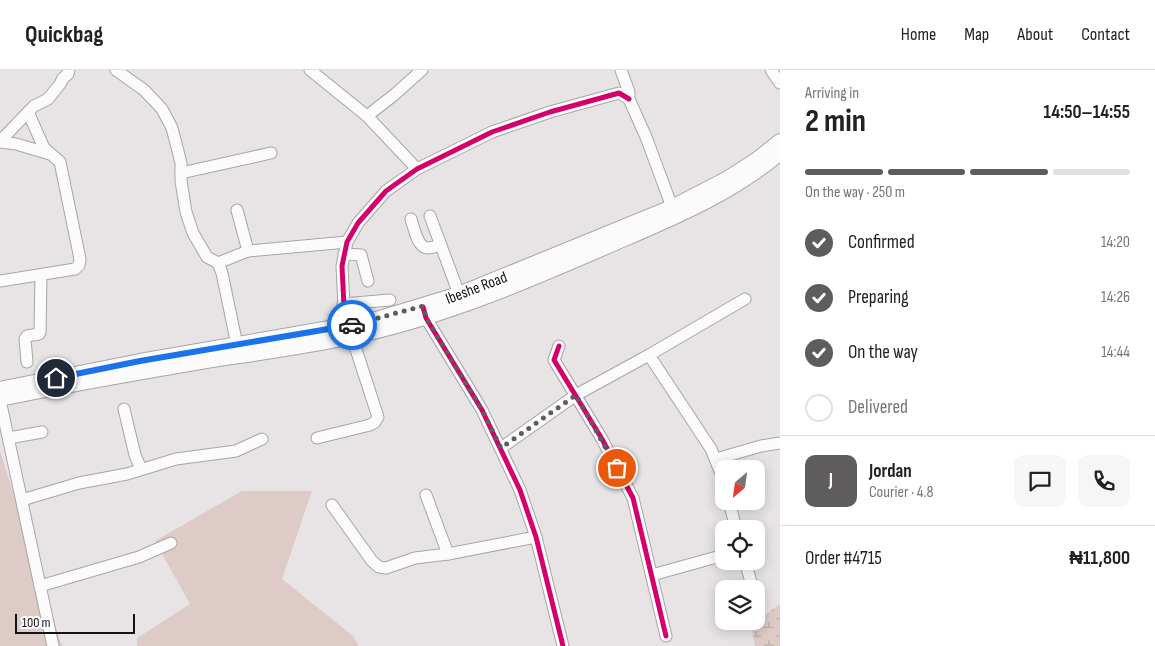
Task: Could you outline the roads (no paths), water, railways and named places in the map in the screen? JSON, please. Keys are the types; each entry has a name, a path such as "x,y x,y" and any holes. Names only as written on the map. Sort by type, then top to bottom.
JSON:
{"main road":[{"name":"Ibeshe Road","path":"424,312 459,294 672,207 728,178 756,160 780,141"},
{"name":"Ibeshe Road","path":"0,400 349,332 424,312 464,305 537,277 654,226 714,197 763,168 780,153"},
{"name":"Ibeshe Road","path":"0,389 140,361 237,345 349,332"}],"street":[{"path":"0,141 34,106 48,99 70,70"},
{"path":"116,70 144,90 162,109 172,128 181,163 180,173 186,212 193,233 207,257 218,263 222,273 237,345"},
{"path":"310,70 367,116 417,169"},
{"path":"367,116 422,70"},
{"path":"621,70 629,92 629,98 646,137 672,207"},
{"path":"771,70 780,83"},
{"path":"317,438 370,425 375,422 378,416 349,332 344,304 344,254 347,242 358,223 386,191 417,169 492,132 550,112 619,93 629,98"},
{"path":"0,281 74,269 79,265 80,259 60,162 44,148 28,112"},
{"path":"0,141 52,155"},
{"path":"180,173 271,153"},
{"path":"237,210 248,251"},
{"path":"430,216 459,294"},
{"path":"411,220 420,243 424,248 441,245"},
{"path":"218,263 248,251 347,242"},
{"path":"344,254 361,255 368,282"},
{"path":"26,362 27,336 40,332 42,275"},
{"path":"501,448 576,395 650,355 745,299"},
{"path":"344,304 390,300"},
{"path":"424,312 482,410 520,490 536,537 563,646"},
{"path":"559,346 554,360 602,439 633,498 666,636"},
{"path":"650,355 716,459 761,446 780,443"},
{"path":"0,400 53,646"},
{"path":"124,409 135,455 142,469"},
{"path":"9,438 42,432"},
{"path":"22,500 79,483 127,474 176,459 236,451 262,439"},
{"path":"426,495 448,554"},
{"path":"332,505 378,567 386,568 415,558 448,554 536,537"},
{"path":"40,586 139,557 171,544"},
{"path":"652,575 715,558"}]}
